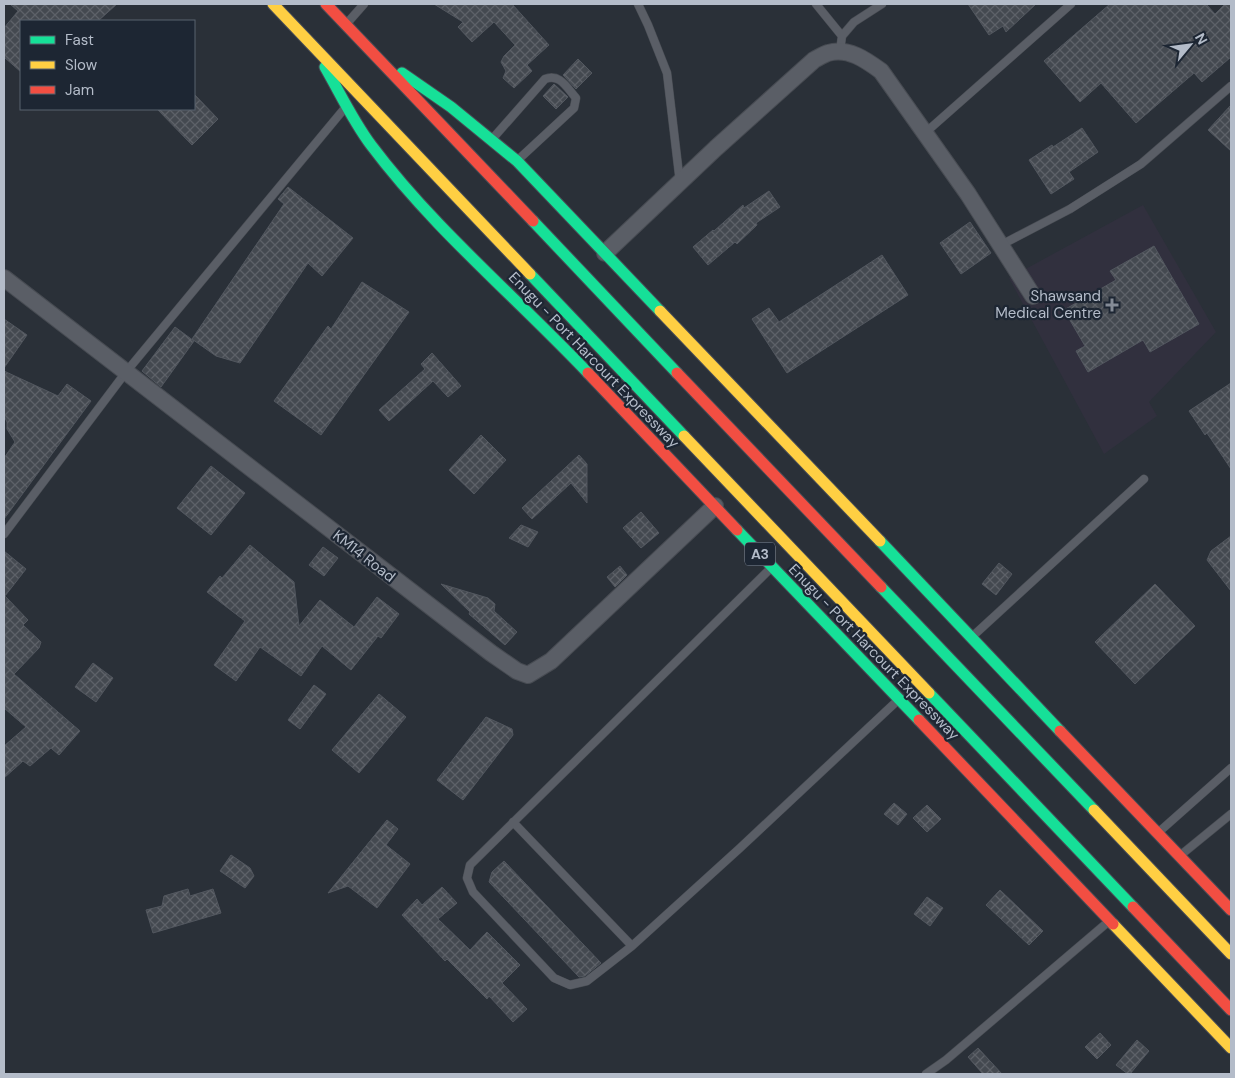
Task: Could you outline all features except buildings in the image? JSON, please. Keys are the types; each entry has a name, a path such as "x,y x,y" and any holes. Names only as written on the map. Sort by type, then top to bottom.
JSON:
{"main road":[{"name":"Enugu - Port Harcourt Expressway","path":"273,4 1231,1010"},
{"path":"326,4 1231,954"},
{"path":"346,25 406,77 452,107 517,161 1231,910"},
{"name":"Enugu - Port Harcourt Expressway","path":"311,44 371,144 411,193 456,242 548,331 1231,1048"}],"street":[{"path":"605,253 716,148 814,60 828,53 841,43 881,71 968,194 1033,296"},
{"name":"KM14 Road","path":"4,278 491,653 517,671 528,675 551,661 715,506"}],"lane":[{"path":"346,25 364,4"},
{"path":"638,4 667,73 680,183"},
{"path":"816,4 841,43 854,22 882,4"},
{"path":"925,133 1072,4"},
{"path":"492,139 546,79 552,76 558,78 576,98 576,104 517,161"},
{"path":"1001,246 1070,209 1141,164 1231,86"},
{"path":"4,534 126,372 347,106"},
{"path":"971,637 1144,479"},
{"path":"772,567 470,865 466,878 473,892 554,978 570,986 587,981 632,946 899,699"},
{"path":"1158,833 1231,768"},
{"path":"1180,856 1231,814"},
{"path":"513,822 632,946"},
{"path":"926,1074 946,1060 1109,920"}],"shaded area":[{"name":"Shawsand Medical Centre","path":"1143,205 1216,332 1149,402 1157,416 1104,454 1009,278"}],"traffic: fast":[{"path":"325,67 358,126 395,176 448,234 588,373"},
{"path":"402,73 451,107 517,161 660,311"},
{"path":"533,221 677,373"},
{"path":"530,274 684,436"},
{"path":"737,530 919,720"},
{"path":"880,541 1060,731"},
{"path":"881,587 1094,810"},
{"path":"929,693 1133,907"}],"traffic: slow":[{"path":"273,4 530,274"},
{"path":"660,311 880,541"},
{"path":"684,436 929,693"},
{"path":"1094,810 1231,954"},
{"path":"1113,924 1231,1048"}],"traffic: jam":[{"path":"326,4 533,221"},
{"path":"588,373 737,530"},
{"path":"677,373 881,587"},
{"path":"919,720 1113,924"},
{"path":"1060,731 1231,910"},
{"path":"1133,907 1231,1010"}],"place":[{"name":"Shawsand Medical Centre","path":"1112,305"}]}
